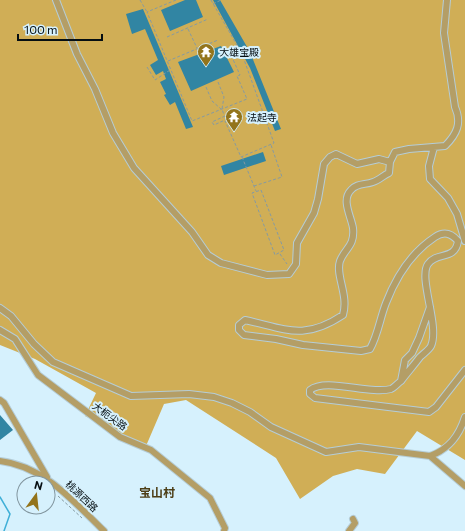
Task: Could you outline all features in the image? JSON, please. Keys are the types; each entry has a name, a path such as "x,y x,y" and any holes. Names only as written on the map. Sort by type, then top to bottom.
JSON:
{"street":[{"path":"56,0 77,54 95,89 113,134 134,168 192,232 208,255 221,263 267,275 289,274 296,264 297,243 314,213 324,164 330,157 336,154 357,164 379,159 390,162"},
{"path":"447,0 444,33 455,107 459,117 458,128 453,138 445,146 395,152 390,162 389,172 373,182 357,185 350,191 346,201 353,228 352,242 340,261 339,272 346,301 343,315 326,326 312,330 299,331 281,329 246,320 239,325 239,330 244,335 276,339 303,345 361,351 370,349 386,302 407,262 428,242 440,234 446,233 453,235 458,241 457,248 452,253 437,257 428,264 426,272 433,334 430,346 401,381 391,389 350,388 322,384 315,386 310,390 310,394 315,398 429,412 436,407 465,370"},
{"path":"434,147 429,166 430,179 448,198 457,214 465,241"},
{"path":"401,381 405,360 412,353 430,307"},
{"path":"0,308 11,316 34,344 53,362 130,396 142,397 167,394 214,397 244,409 271,427 326,452 360,447 430,456 440,452 452,443 461,428 465,417"},
{"name":"大枙尖路","path":"0,330 15,340 38,375 120,437 152,450 210,498 225,528 224,531"},
{"path":"0,400 4,403 45,475"},
{"path":"430,456 465,486"},
{"name":"桃源西路","path":"0,461 16,463 39,475"},
{"name":"桃源西路","path":"56,487 104,531"},
{"path":"349,531 355,523 353,519"}],"path":[{"path":"140,0 147,12 192,122 247,99 237,76 240,75 231,55 240,50"},
{"path":"147,12 176,0"},
{"path":"210,0 240,50 274,143 241,157"},
{"path":"213,4 221,0"},
{"path":"167,37 208,19"},
{"path":"188,28 197,48"},
{"path":"167,61 218,40"},
{"path":"147,68 155,80 171,70"},
{"path":"218,82 224,97 222,109"},
{"path":"206,87 212,101 222,109 225,116"},
{"path":"236,111 238,114 225,121 214,125 212,122 236,111"},
{"path":"225,121 256,192"},
{"path":"254,186 282,177 271,144"},
{"path":"261,190 284,250 279,253 275,255 252,193 261,190"},
{"path":"279,253 282,259 292,268"},
{"path":"56,495 85,521"}],"shaded area":[{"path":"0,0 465,0 465,460 417,431 385,474 357,469 333,476 300,499 276,458 186,400 164,404 146,446 85,416 96,393 35,359 0,345"}],"building":[{"path":"185,0 196,0 203,17 170,31 161,10"},
{"path":"213,0 220,0 250,52 281,129 275,131 250,68"},
{"path":"143,9 193,127 186,129 175,102 170,105 164,95 166,94 160,82 166,79 163,71 156,75 150,65 158,60 145,29 132,34 126,14"},
{"name":"大雄宝殿","path":"221,46 234,72 191,91 178,62"},
{"path":"263,152 266,161 224,175 221,166"},
{"path":"0,415 13,430 0,440"}],"waterway":[{"path":"0,497 10,514 4,531"}],"place":[{"name":"大雄宝殿","path":"206,67"},
{"name":"法起寺","path":"234,132"}],"district":[{"name":"宝山村","path":"157,493"}]}
